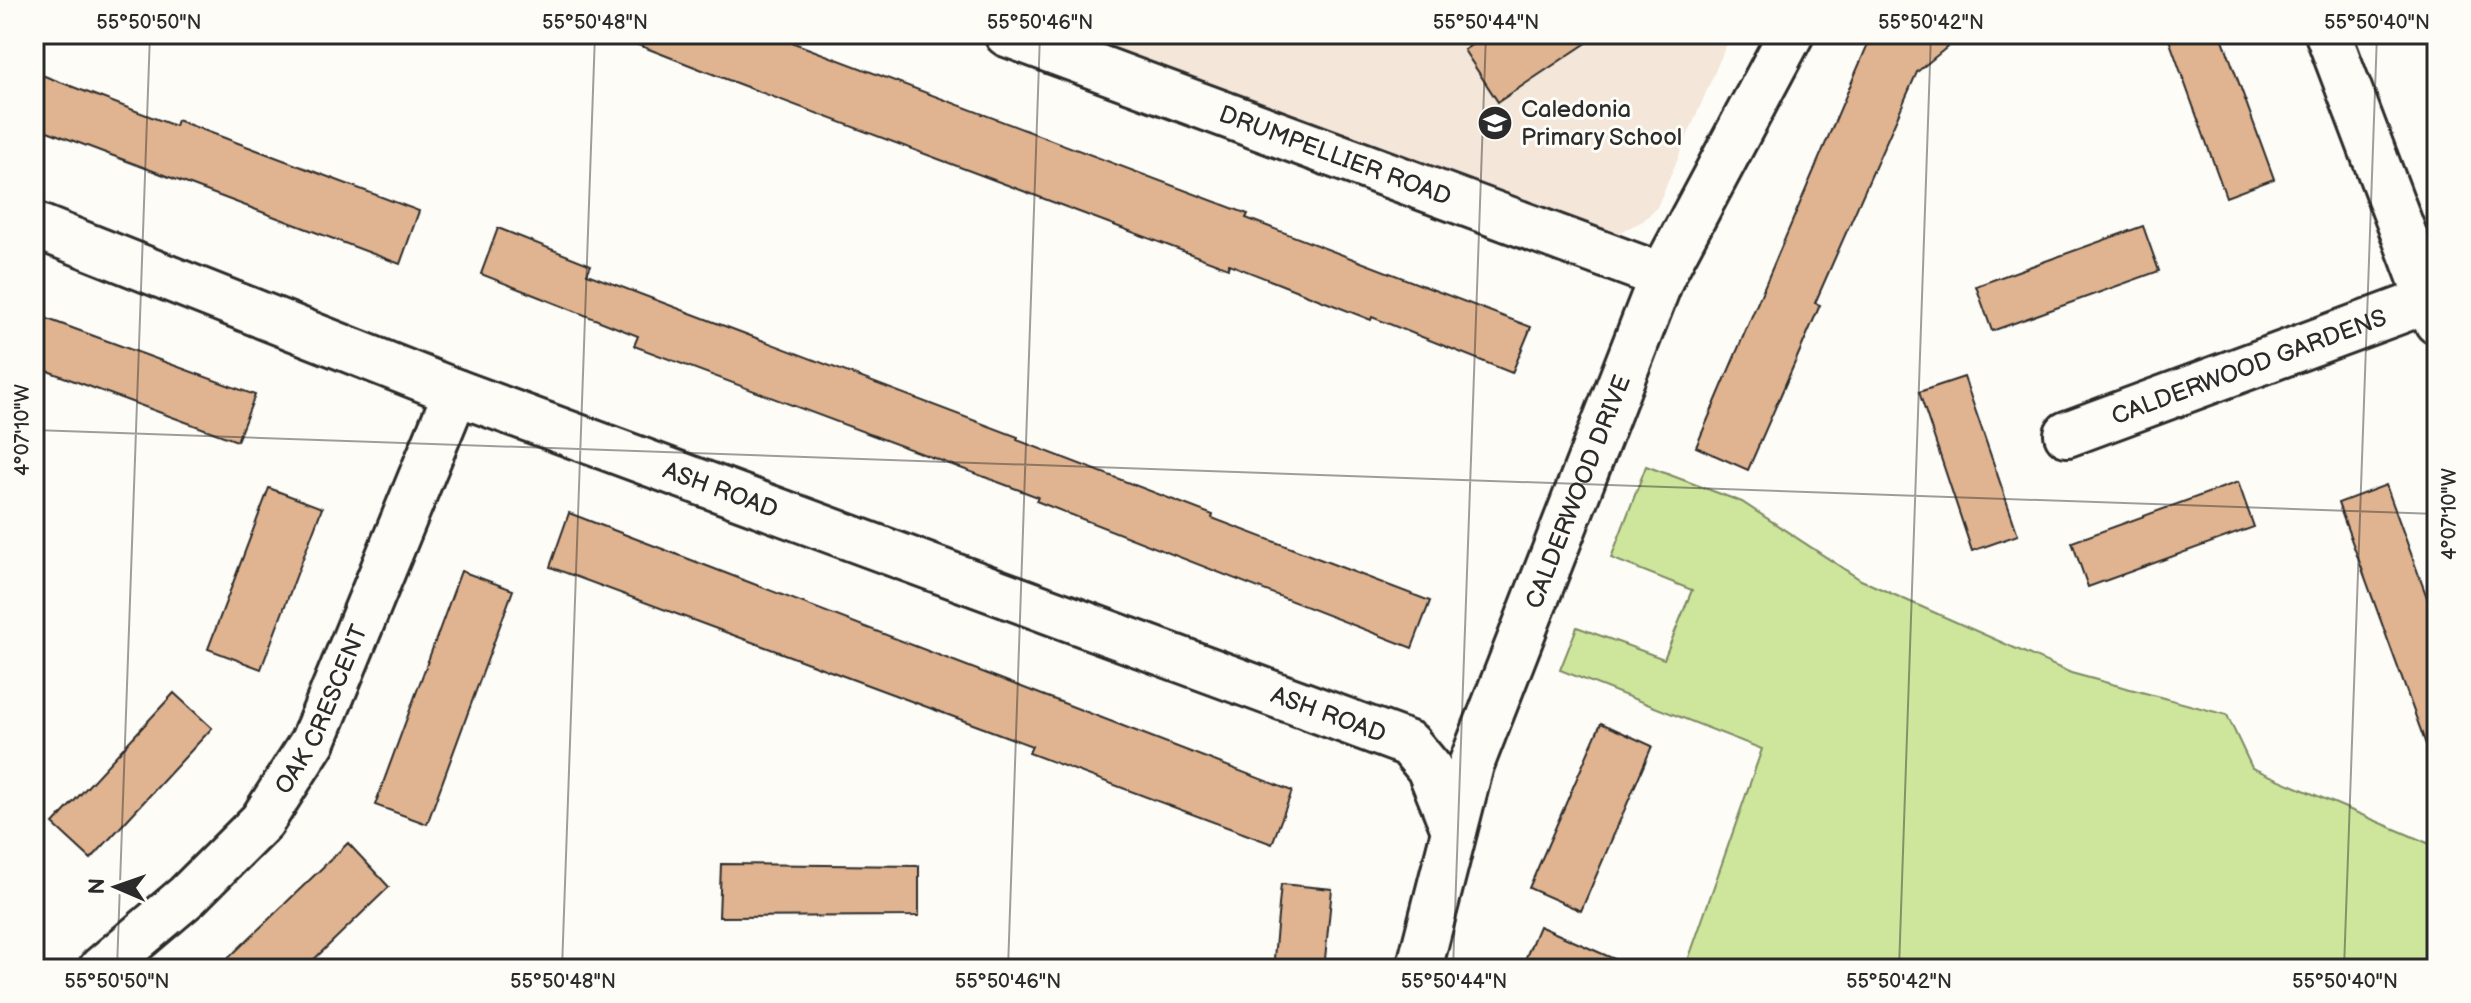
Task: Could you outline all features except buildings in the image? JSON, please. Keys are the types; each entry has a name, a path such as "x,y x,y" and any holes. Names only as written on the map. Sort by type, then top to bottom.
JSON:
{"street":[{"name":"DRUMPELLIER ROAD","path":"1007,34 1662,276"},
{"name":"CALDERWOOD DRIVE","path":"1419,969 1471,765 1662,276 1791,34"},
{"path":"2328,34 2433,311"},
{"name":"ASH ROAD","path":"34,225 456,392 1409,744 1429,768 1454,830"},
{"name":"CALDERWOOD GARDENS","path":"2067,434 2433,311"},
{"name":"OAK CRESCENT","path":"101,969 187,896 262,821 313,741 456,392"},
{"name":"ASH ROAD","path":"1409,744 1465,725 1493,707"}],"shaded area":[{"name":"Caledonia Primary School","path":"1068,34 1731,34 1657,207 1643,221 1612,236"}],"green space":[{"path":"1646,466 1742,502 1861,580 2071,673 2227,715 2252,768 2437,847 2437,969 1685,969 1762,749 1560,670 1577,627 1664,659 1692,590 1611,558"}],"place":[{"name":"Caledonia Primary School","path":"1495,123"}]}
